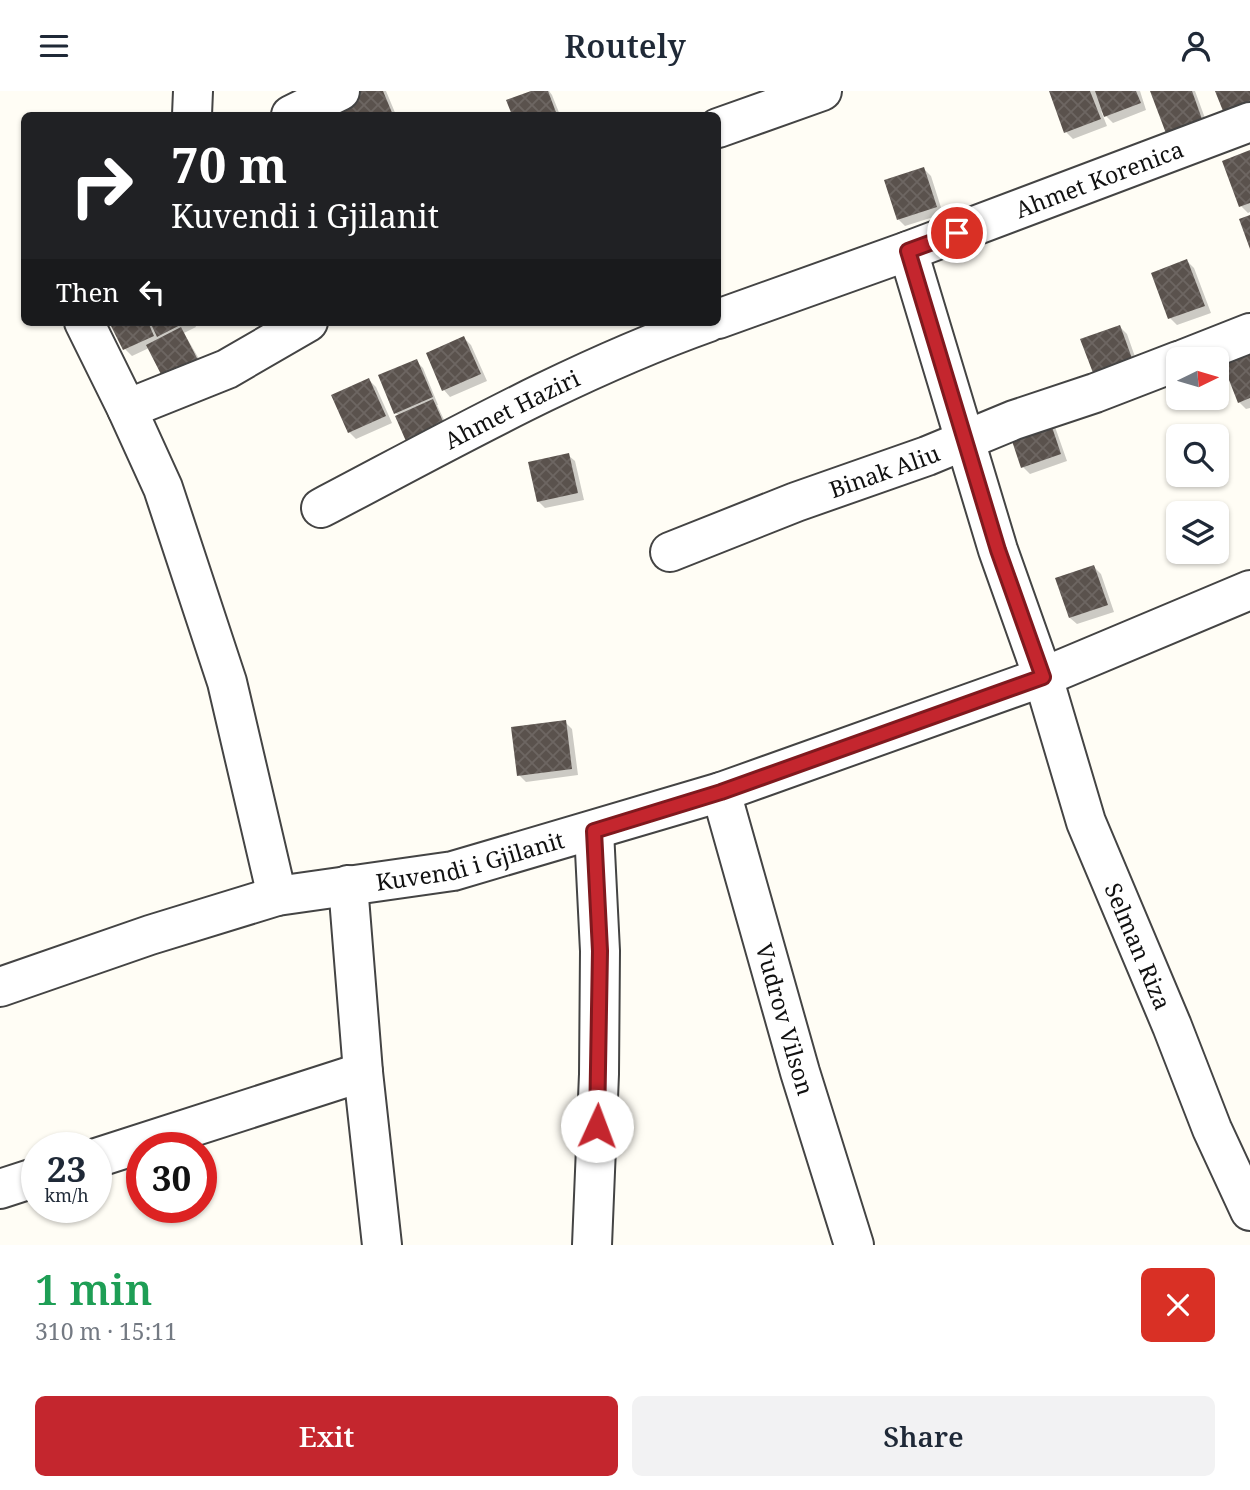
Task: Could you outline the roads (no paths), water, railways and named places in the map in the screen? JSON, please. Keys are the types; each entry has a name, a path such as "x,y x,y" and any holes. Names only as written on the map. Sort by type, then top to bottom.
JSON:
{"street":[{"path":"192,112 193,91"},
{"path":"297,112 340,91"},
{"path":"721,127 822,91"},
{"name":"Ahmet Korenica","path":"908,251 1250,122"},
{"path":"721,318 908,251 998,550 1043,677"},
{"path":"86,326 163,488 227,682 277,896"},
{"path":"127,409 227,369 301,326"},
{"name":"Ahmet Haziri","path":"321,508 561,382 648,344 698,326"},
{"path":"1214,347 1250,333"},
{"name":"Binak Aliu","path":"670,552 1166,365"},
{"name":"Kuvendi i Gjilanit","path":"0,987 150,935 277,896 453,871 721,792 1043,677 1250,590"},
{"name":"Selman Riza","path":"1043,677 1086,822 1172,1026 1212,1129 1250,1211"},
{"name":"Vudrov Vilson","path":"721,792 796,1059 854,1245"},
{"path":"592,1245 600,965 594,831"},
{"path":"348,885 363,1072 382,1245"},
{"path":"112,1153 363,1072"},
{"path":"0,1189 21,1182"}]}
